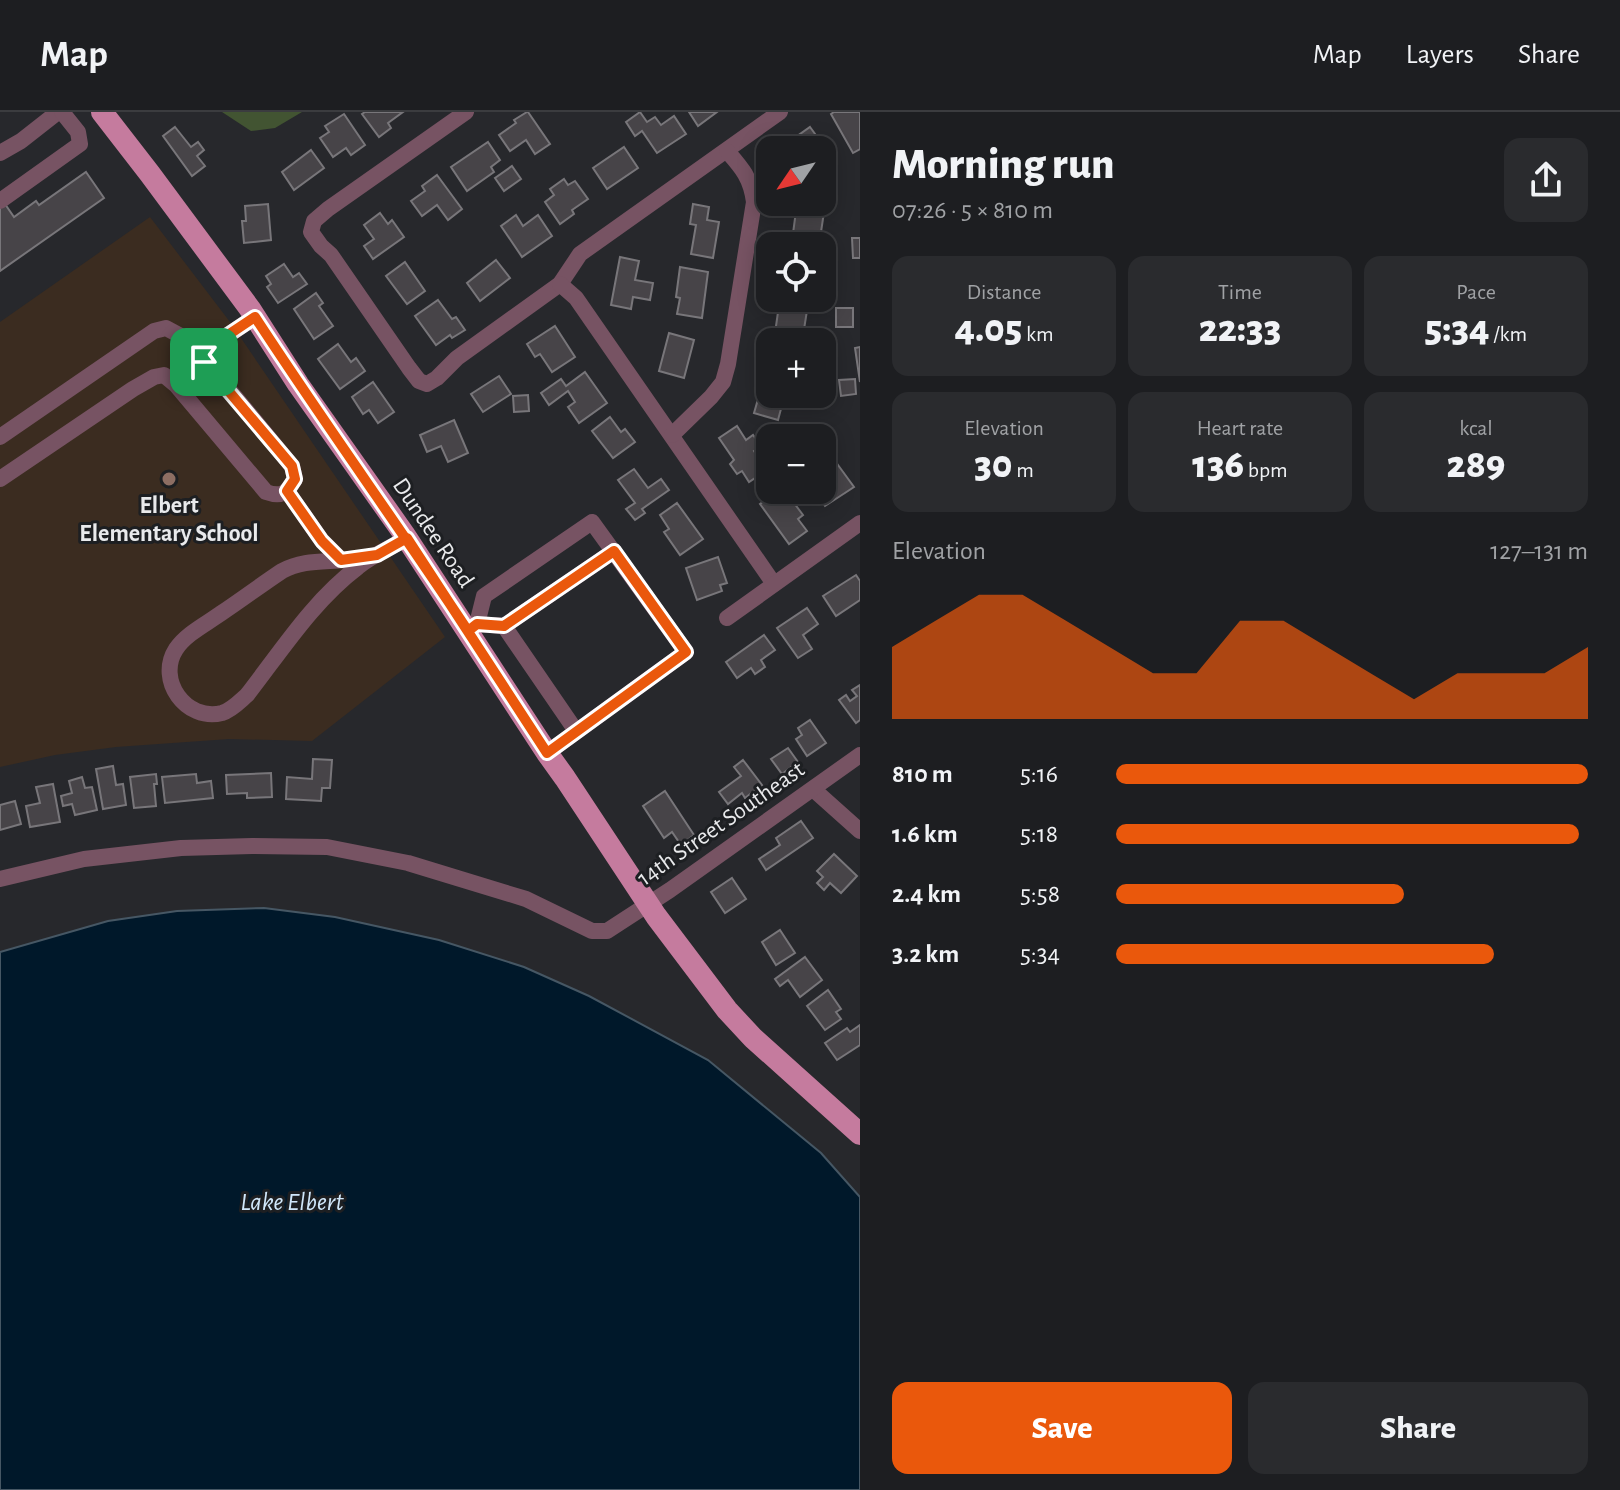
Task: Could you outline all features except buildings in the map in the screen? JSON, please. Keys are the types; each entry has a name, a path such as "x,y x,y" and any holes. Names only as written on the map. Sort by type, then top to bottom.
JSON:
{"main road":[{"name":"Dundee Road","path":"102,112 255,317 298,384 473,627 547,753 648,904 711,990 753,1038 860,1134"}],"street":[{"path":"0,153 60,112 78,132 80,144 0,201"},
{"path":"466,112 328,209 314,221 311,232 331,255 409,368 419,381 427,384 457,358 560,284 580,254 780,112"},
{"path":"672,435 723,382 728,364 754,202 745,172 727,151"},
{"path":"560,284 576,298 774,584"},
{"path":"204,362 213,345 255,317"},
{"path":"0,437 154,331 166,328 179,335 204,362 292,466 295,479 287,491 275,495 266,492 176,385 164,375 133,389 0,479"},
{"path":"287,491 322,541 341,560"},
{"path":"547,753 686,652 614,551 592,522 484,596 473,627 504,626 614,551"},
{"path":"727,618 860,523"},
{"path":"377,555 295,564 282,571 191,634 176,649 169,668 171,688 184,703 203,712 221,713 234,707 247,695 316,605 361,564 377,555 407,538"},
{"path":"504,626 576,731"},
{"name":"14th Street Southeast","path":"0,879 84,859 181,848 327,847 408,863 526,899 592,931 607,931 860,755"},
{"path":"813,789 860,831"}],"shaded area":[{"name":"Elbert Elementary School","path":"150,217 230,322 445,637 312,741 229,739 116,747 55,755 0,767 0,322"}],"green space":[{"path":"222,112 302,112 275,128 251,131"}],"water":[{"name":"Lake Elbert","path":"264,908 335,917 439,940 524,967 589,996 708,1060 821,1153 860,1197 860,1490 0,1490 0,952 108,921 177,911"}],"place":[{"name":"Elbert Elementary School","path":"169,479"}],"route":[{"path":"204,362 213,345 255,317 298,384 404,534 468,631 477,624 504,626 614,551 686,652 547,753 468,631 407,538 377,555 341,560 322,541 287,491 295,479 292,466 204,362"}]}
